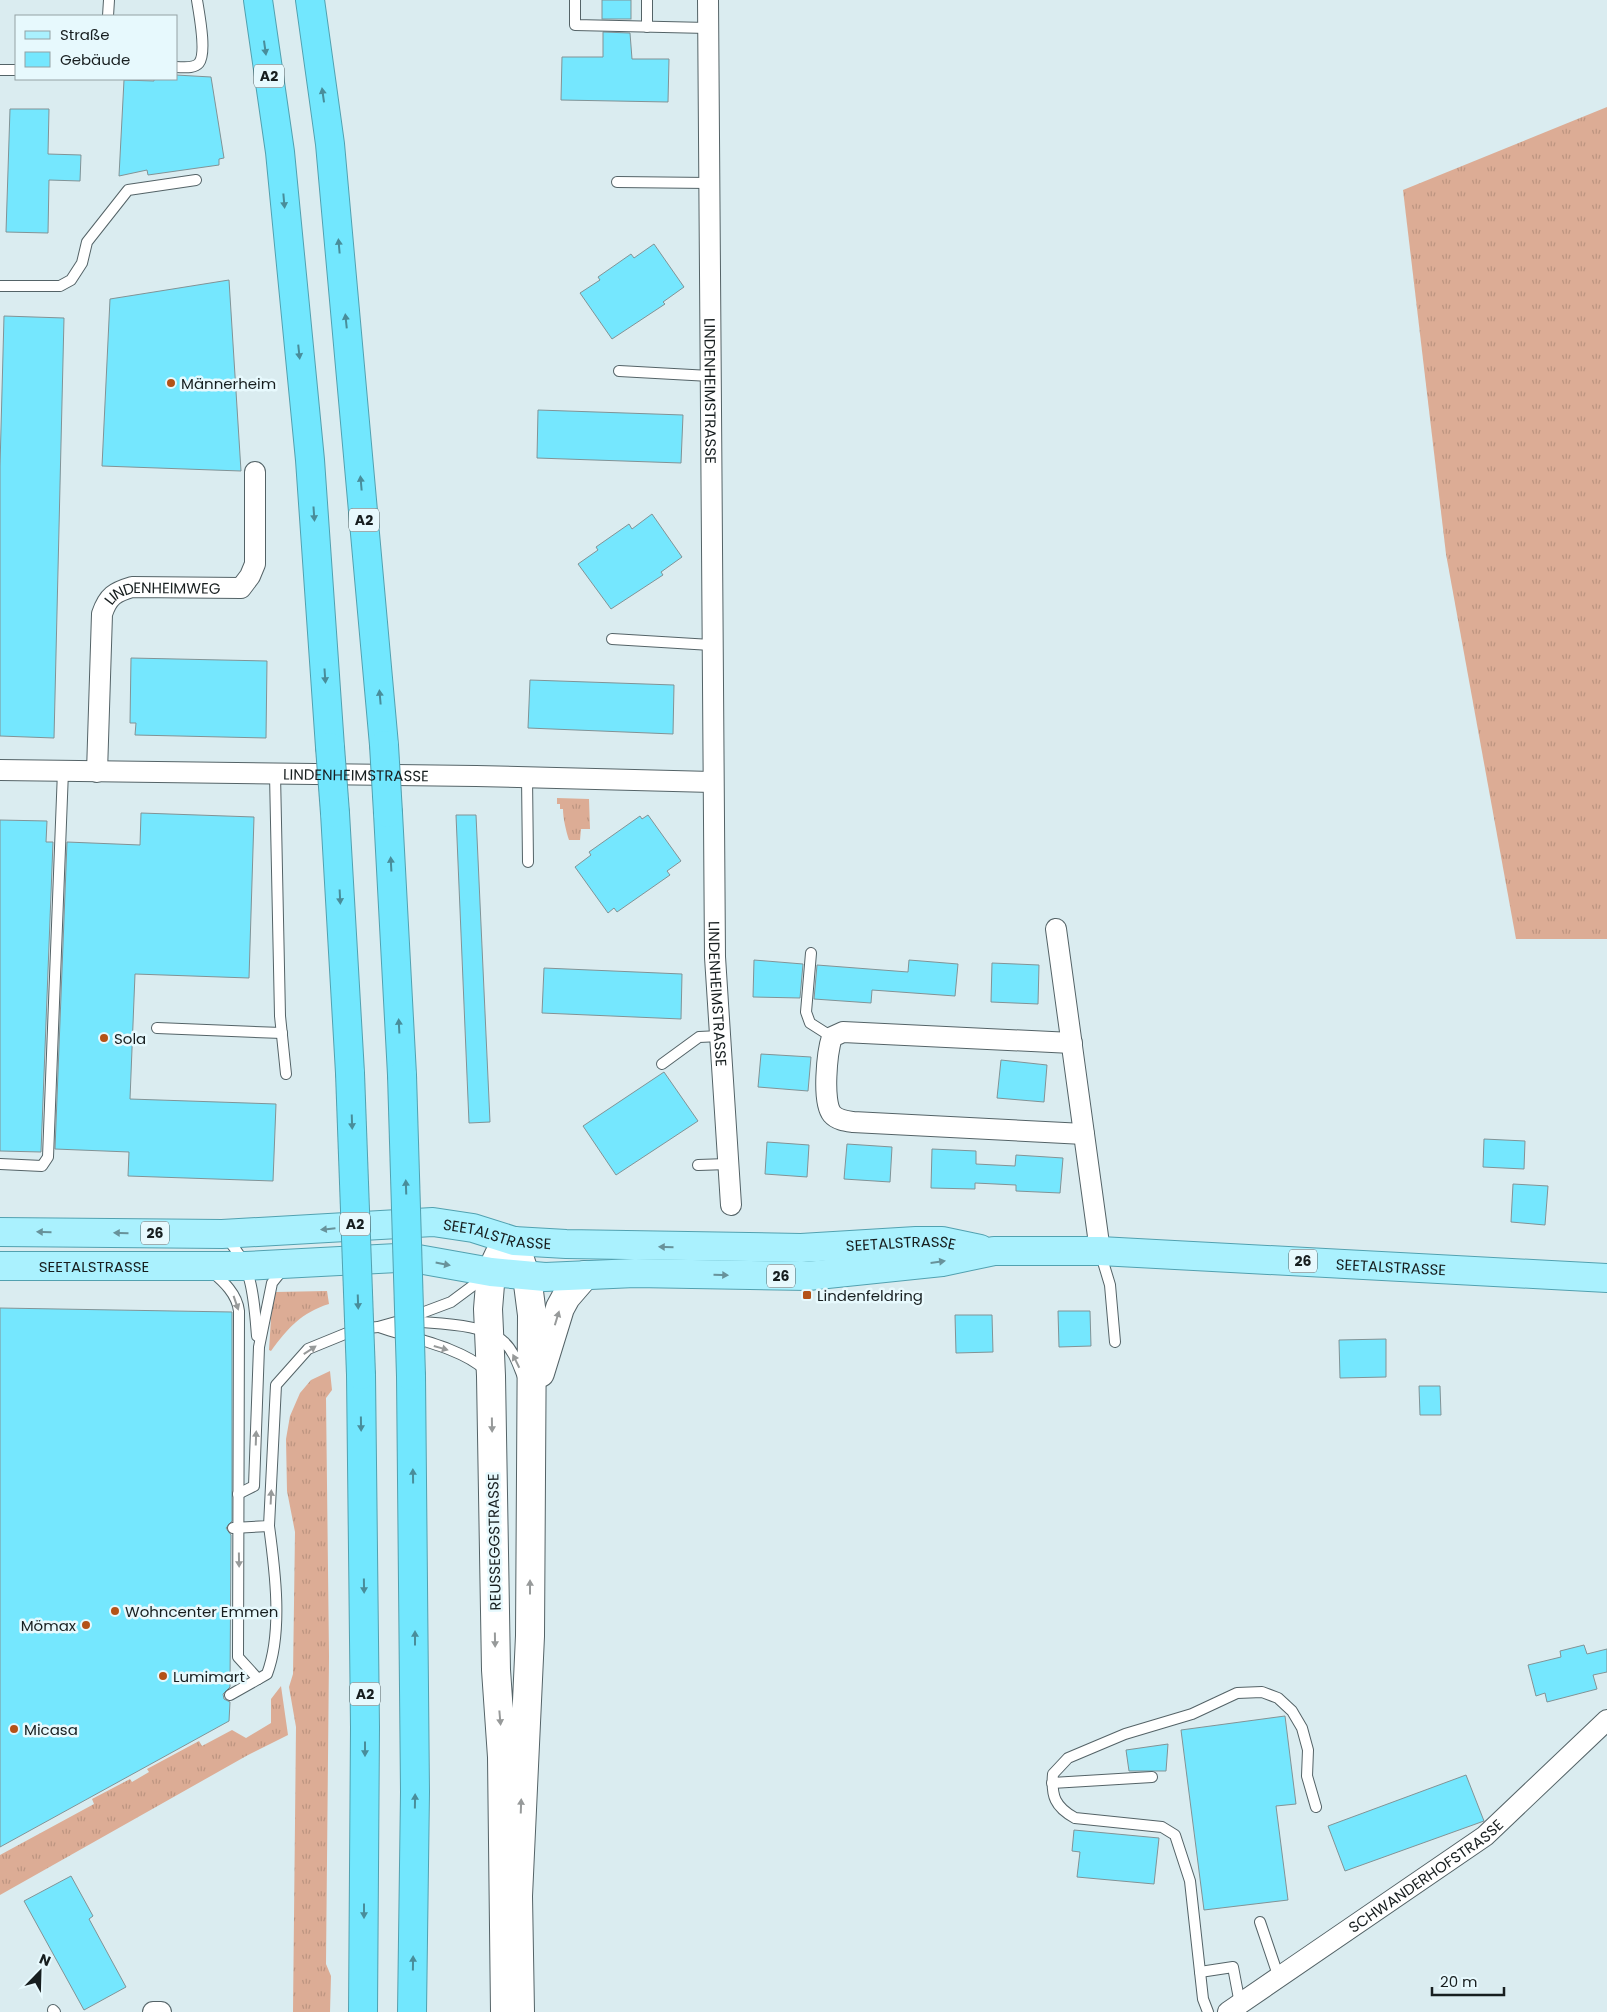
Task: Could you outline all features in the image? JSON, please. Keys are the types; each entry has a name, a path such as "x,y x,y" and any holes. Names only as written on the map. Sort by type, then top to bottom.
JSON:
{"highway":[{"name":"A2","path":"258,0 280,152 310,460 335,813 350,1073 360,1375 365,1717 363,2012"},
{"name":"A2","path":"310,0 330,144 384,746 402,1075 411,1376 415,1792 412,2012"}],"main road":[{"name":"SEETALSTRASSE","path":"0,1232 222,1234 433,1222 473,1228 514,1241 714,1248 801,1248 942,1241 994,1251 1100,1251 1607,1278"},
{"name":"REUSSEGGSTRASSE","path":"505,2012 502,1758 496,1670 491,1376 488,1309 491,1272 499,1255 514,1241"},
{"path":"514,1241 525,1275 532,1315 530,1636 518,1896 520,2012"},
{"name":"SEETALSTRASSE","path":"0,1266 206,1267 368,1258 411,1259 491,1272 561,1277 634,1273 808,1276 942,1262 994,1251"},
{"path":"532,1398 560,1308 566,1297 585,1275"}],"street":[{"name":"LINDENHEIMSTRASSE","path":"708,0 712,782 715,957 731,1205"},
{"name":"LINDENHEIMWEG","path":"97,772 102,614 106,600 116,592 132,587 241,588 250,576 255,564 255,472"},
{"name":"LINDENHEIMSTRASSE","path":"0,770 712,782"},
{"path":"1056,929 1100,1251"},
{"path":"1072,1043 843,1032 832,1037 828,1049 827,1105 832,1114 838,1119 903,1125 1084,1134"},
{"name":"SCHWANDERHOFSTRASSE","path":"1234,2008 1485,1836 1607,1720"},
{"path":"152,2012 161,2012"}],"lane":[{"path":"108,15 109,0"},
{"path":"178,67 194,67 200,62 202,51 197,0"},
{"path":"576,0 575,24 708,28"},
{"path":"646,27 647,0"},
{"path":"0,70 15,70"},
{"path":"0,286 60,286 71,280 82,263 87,242 128,190 196,180"},
{"path":"617,182 709,183"},
{"path":"619,371 710,376"},
{"path":"612,639 711,645"},
{"path":"0,1164 42,1166 48,1157 63,771"},
{"path":"275,774 282,1033 286,1074"},
{"path":"527,778 528,862"},
{"path":"811,953 806,1012 810,1023 832,1037"},
{"path":"157,1028 282,1033"},
{"path":"662,1064 699,1037 720,1036"},
{"path":"698,1165 728,1164"},
{"path":"222,1234 236,1247 252,1283 258,1347 254,1486 238,1494"},
{"path":"1100,1251 1110,1285 1115,1342"},
{"path":"258,1347 272,1283 290,1262"},
{"path":"206,1267 238,1301 238,1494 235,1528 238,1657 258,1679"},
{"path":"230,1695 267,1674 273,1659 276,1581 270,1526 276,1385 308,1349 357,1329 378,1327 403,1320 451,1302 491,1272"},
{"path":"403,1320 456,1326 490,1333 504,1341 510,1349 532,1398"},
{"path":"378,1327 474,1360 491,1376"},
{"path":"235,1528 270,1526"},
{"path":"1208,2012 1203,1999 1190,1881 1175,1836 1162,1827 1075,1818 1063,1811 1052,1792 1053,1774 1068,1758 1125,1734 1192,1714 1237,1693 1262,1692 1278,1698 1292,1711 1302,1728 1308,1750 1307,1776 1316,1807"},
{"path":"1052,1783 1152,1777"},
{"path":"1260,1922 1279,1978"},
{"path":"1200,1972 1233,1967 1234,2008"}],"green space":[{"path":"1607,107 1607,939 1516,939 1446,554 1403,190"},
{"path":"557,798 589,799 590,829 581,829 580,840 569,840 563,809 560,809 560,804 557,804"},
{"path":"327,1291 329,1304 319,1307 296,1322 271,1351 269,1350 272,1303 275,1292"},
{"path":"330,1371 332,1390 326,1398 329,1656 326,1964 331,1976 330,2012 293,2012 296,1727 289,1687 293,1674 295,1532 287,1491 286,1439 290,1416 300,1393 311,1380"},
{"path":"281,1686 288,1735 248,1755 0,1895 0,1855 94,1804 92,1799 130,1779 132,1782 149,1772 147,1769 199,1741 202,1746 232,1730 246,1738 271,1723 271,1699"}],"building":[{"path":"602,0 631,0 631,19 602,19"},
{"path":"603,32 630,33 632,59 669,59 668,102 561,100 562,57 603,57"},
{"path":"178,75 211,77 224,158 219,159 219,165 148,175 147,170 119,176 124,80 178,80"},
{"path":"10,109 49,109 48,154 81,155 80,181 49,180 48,233 6,232"},
{"path":"654,244 684,287 663,302 665,304 612,339 580,293 600,280 598,277 631,254 634,258"},
{"name":"Männerheim","path":"229,280 241,471 102,466 110,299"},
{"path":"4,316 64,318 54,738 0,736 0,466"},
{"path":"538,410 683,415 681,463 537,458"},
{"path":"652,514 682,557 661,572 663,575 611,609 578,564 598,550 596,547 629,524 632,529"},
{"path":"131,658 267,661 266,738 135,735 136,723 130,723"},
{"path":"530,680 674,685 673,734 528,728"},
{"name":"Sola","path":"141,813 254,817 249,978 135,974 130,1099 276,1104 273,1181 128,1176 129,1152 55,1149 67,842 140,845"},
{"path":"456,815 476,815 490,1122 469,1123"},
{"path":"648,815 681,861 667,871 670,875 617,912 614,908 608,913 575,867 591,855 589,852 640,816 642,819"},
{"path":"0,820 47,821 46,842 53,842 41,1152 0,1151"},
{"path":"754,960 803,964 800,998 753,997"},
{"path":"909,960 958,964 955,996 872,990 871,1003 814,999 817,965 908,972"},
{"path":"992,963 1039,965 1038,1004 991,1002"},
{"path":"544,968 682,974 681,1019 542,1013"},
{"path":"761,1054 811,1057 808,1091 758,1087"},
{"path":"1001,1060 1047,1065 1044,1102 997,1098"},
{"path":"664,1072 698,1121 616,1175 583,1126"},
{"path":"1484,1139 1525,1141 1524,1169 1483,1167"},
{"path":"767,1142 809,1145 807,1177 765,1174"},
{"path":"847,1144 892,1147 890,1182 844,1179"},
{"path":"932,1149 976,1151 976,1164 1015,1166 1016,1155 1063,1158 1060,1193 1016,1191 1016,1185 975,1183 975,1189 931,1188"},
{"path":"1513,1184 1548,1186 1545,1225 1511,1222"},
{"name":"Wohncenter Emmen","path":"0,1308 232,1312 232,1521 226,1528 231,1535 230,1687 223,1694 224,1699 230,1702 229,1721 0,1847"},
{"path":"1058,1311 1090,1311 1091,1346 1059,1347"},
{"path":"955,1315 992,1315 993,1352 956,1353"},
{"path":"1386,1339 1386,1377 1340,1378 1339,1340"},
{"path":"1419,1386 1440,1386 1441,1415 1420,1415"},
{"path":"1584,1645 1587,1654 1607,1649 1607,1672 1593,1675 1597,1689 1547,1702 1545,1693 1536,1696 1528,1665 1561,1657 1560,1651"},
{"path":"1285,1716 1296,1804 1276,1806 1288,1900 1204,1910 1181,1730"},
{"path":"1168,1744 1166,1771 1129,1771 1126,1750"},
{"path":"1466,1775 1484,1821 1345,1871 1328,1826"},
{"path":"1074,1830 1159,1838 1154,1884 1077,1877 1080,1852 1072,1851"},
{"path":"71,1876 93,1916 89,1919 126,1987 84,2010 24,1901"}],"place":[{"name":"Männerheim","path":"171,383"},
{"name":"Sola","path":"104,1038"},
{"name":"Lindenfeldring","path":"807,1295"},
{"name":"Wohncenter Emmen","path":"115,1611"},
{"name":"Mömax","path":"86,1625"},
{"name":"Lumimart","path":"163,1676"},
{"name":"Micasa","path":"14,1729"}]}
